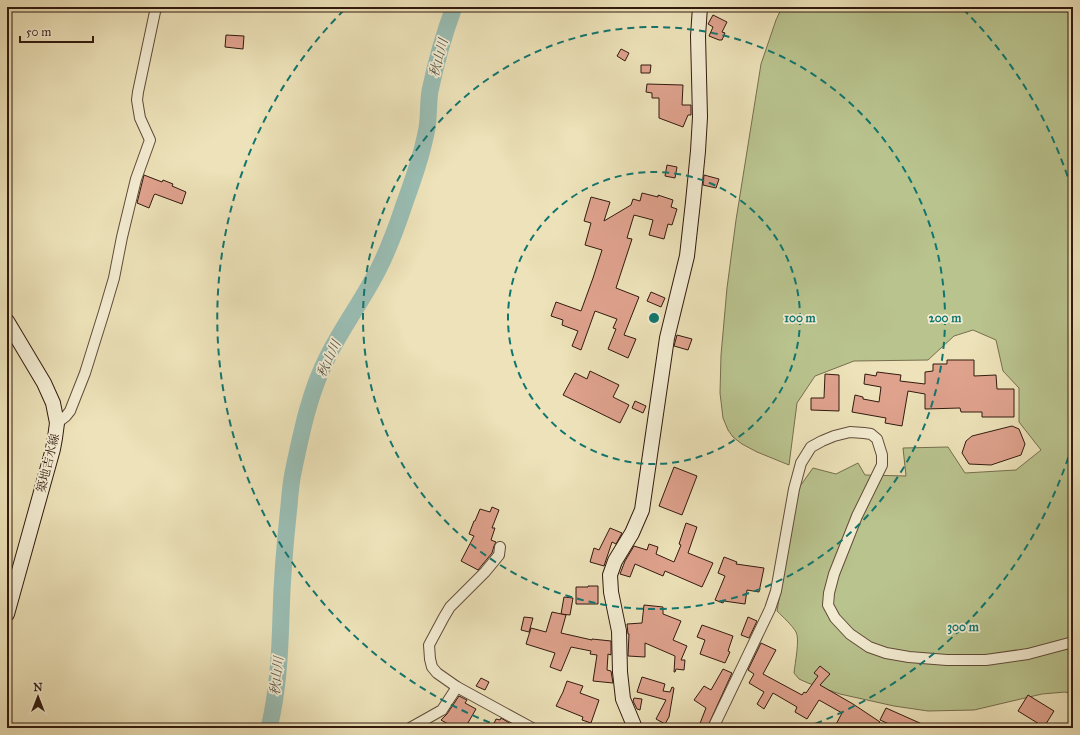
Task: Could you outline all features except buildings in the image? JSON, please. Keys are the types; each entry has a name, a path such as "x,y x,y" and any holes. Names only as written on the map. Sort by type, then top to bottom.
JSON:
{"street":[{"path":"57,423 70,411 92,350 114,278 136,179 150,140 140,118 137,100 156,7"},
{"path":"635,728 623,699 620,672 619,631 611,592 610,576 615,561 632,533 642,510 667,338 687,256 700,117 698,36 700,7"},
{"name":"築地吉水線","path":"7,321 50,394 57,423 56,438 7,614"},
{"path":"713,728 770,609 776,591 794,488 801,463 811,447 834,436 850,432 871,434 877,439 882,455 882,465 857,516 834,574 829,593 828,605 835,618 850,634 869,647 886,653 909,657 947,660 986,660 1028,654 1073,642"},
{"path":"500,547 499,555 485,572 450,607 429,645 430,659 432,668 437,673 458,687 532,728"},
{"path":"410,728 442,710 458,687"}],"green space":[{"path":"782,7 1073,7 1073,694 1065,692 1042,694 974,710 928,711 894,706 840,694 799,679 794,673 797,635 792,627 777,611 798,489 813,468 836,474 858,463 865,475 906,476 903,448 948,447 965,473 1016,470 1041,450 1019,422 1019,388 1003,371 996,340 973,330 954,336 928,360 854,361 815,376 797,403 789,465 742,444 733,437 728,430 723,418 720,393 721,355 727,288 736,220 761,64"}],"waterway":[{"name":"秋山川","path":"269,728 275,700 278,672 283,574 291,487 311,397 322,369 334,345 379,268 399,221 423,148 427,128 429,96 432,80 440,48 454,7"}]}
